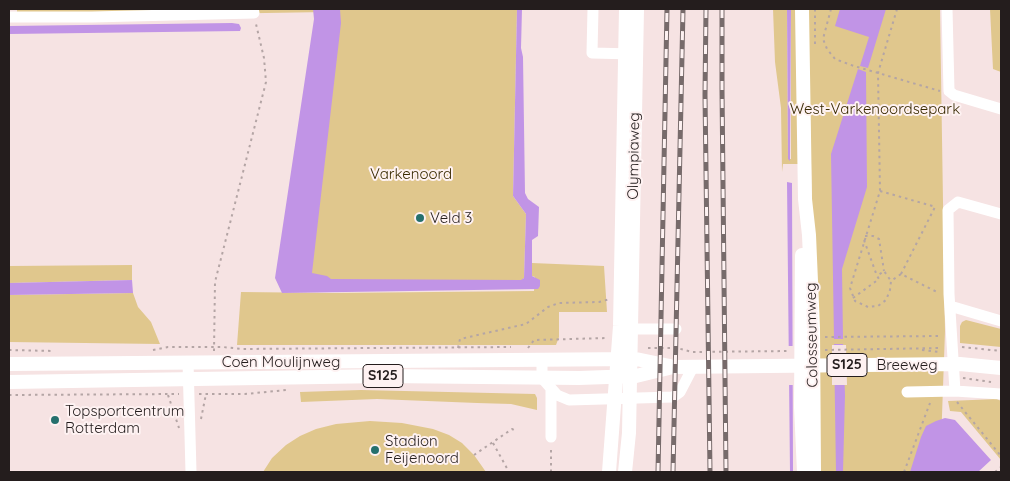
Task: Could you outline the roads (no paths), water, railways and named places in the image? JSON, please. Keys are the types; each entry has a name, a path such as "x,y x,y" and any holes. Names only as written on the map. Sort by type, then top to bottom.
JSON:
{"main road":[{"name":"Olympiaweg","path":"609,472 619,341 626,9"},
{"name":"Olympiaweg","path":"625,54 637,9"},
{"name":"Colosseumweg","path":"802,9 805,199 812,287 814,472"},
{"name":"Colosseumweg","path":"804,472 801,300 805,199"},
{"name":"Olympiaweg","path":"621,258 632,329 629,433 625,472"},
{"name":"Coen Moulijnweg","path":"9,364 538,354 579,359 636,359 673,367 693,367"},
{"name":"Breeweg","path":"693,367 971,364 1001,368"},
{"name":"Coen Moulijnweg","path":"9,382 384,376 579,378 636,376 673,367"},
{"path":"612,432 629,433"}],"street":[{"path":"593,9 592,53 625,54"},
{"path":"947,9 948,87 950,93 1001,109"},
{"path":"9,17 92,17 253,11"},
{"path":"951,391 953,336 949,294 948,210 958,202 1001,214"},
{"path":"950,306 1001,321"},
{"path":"632,329 676,329"},
{"path":"538,354 542,378 551,389 561,398 579,400 673,398 682,388 693,367"},
{"path":"188,362 190,472"},
{"path":"551,389 551,437"},
{"name":"Breeweg","path":"907,392 951,391 1001,394"}],"railway":[{"path":"658,472 667,9"},
{"path":"673,472 683,9"},
{"path":"706,9 705,95 710,472"},
{"path":"722,9 726,472"}],"place":[{"name":"Veld 3","path":"420,218"},
{"name":"Topsportcentrum Rotterdam","path":"55,420"},
{"name":"Stadion Feijenoord","path":"375,450"}],"park label":[{"name":"West-Varkenoordsepark","path":"875,109"},
{"name":"Varkenoord","path":"411,174"}]}
